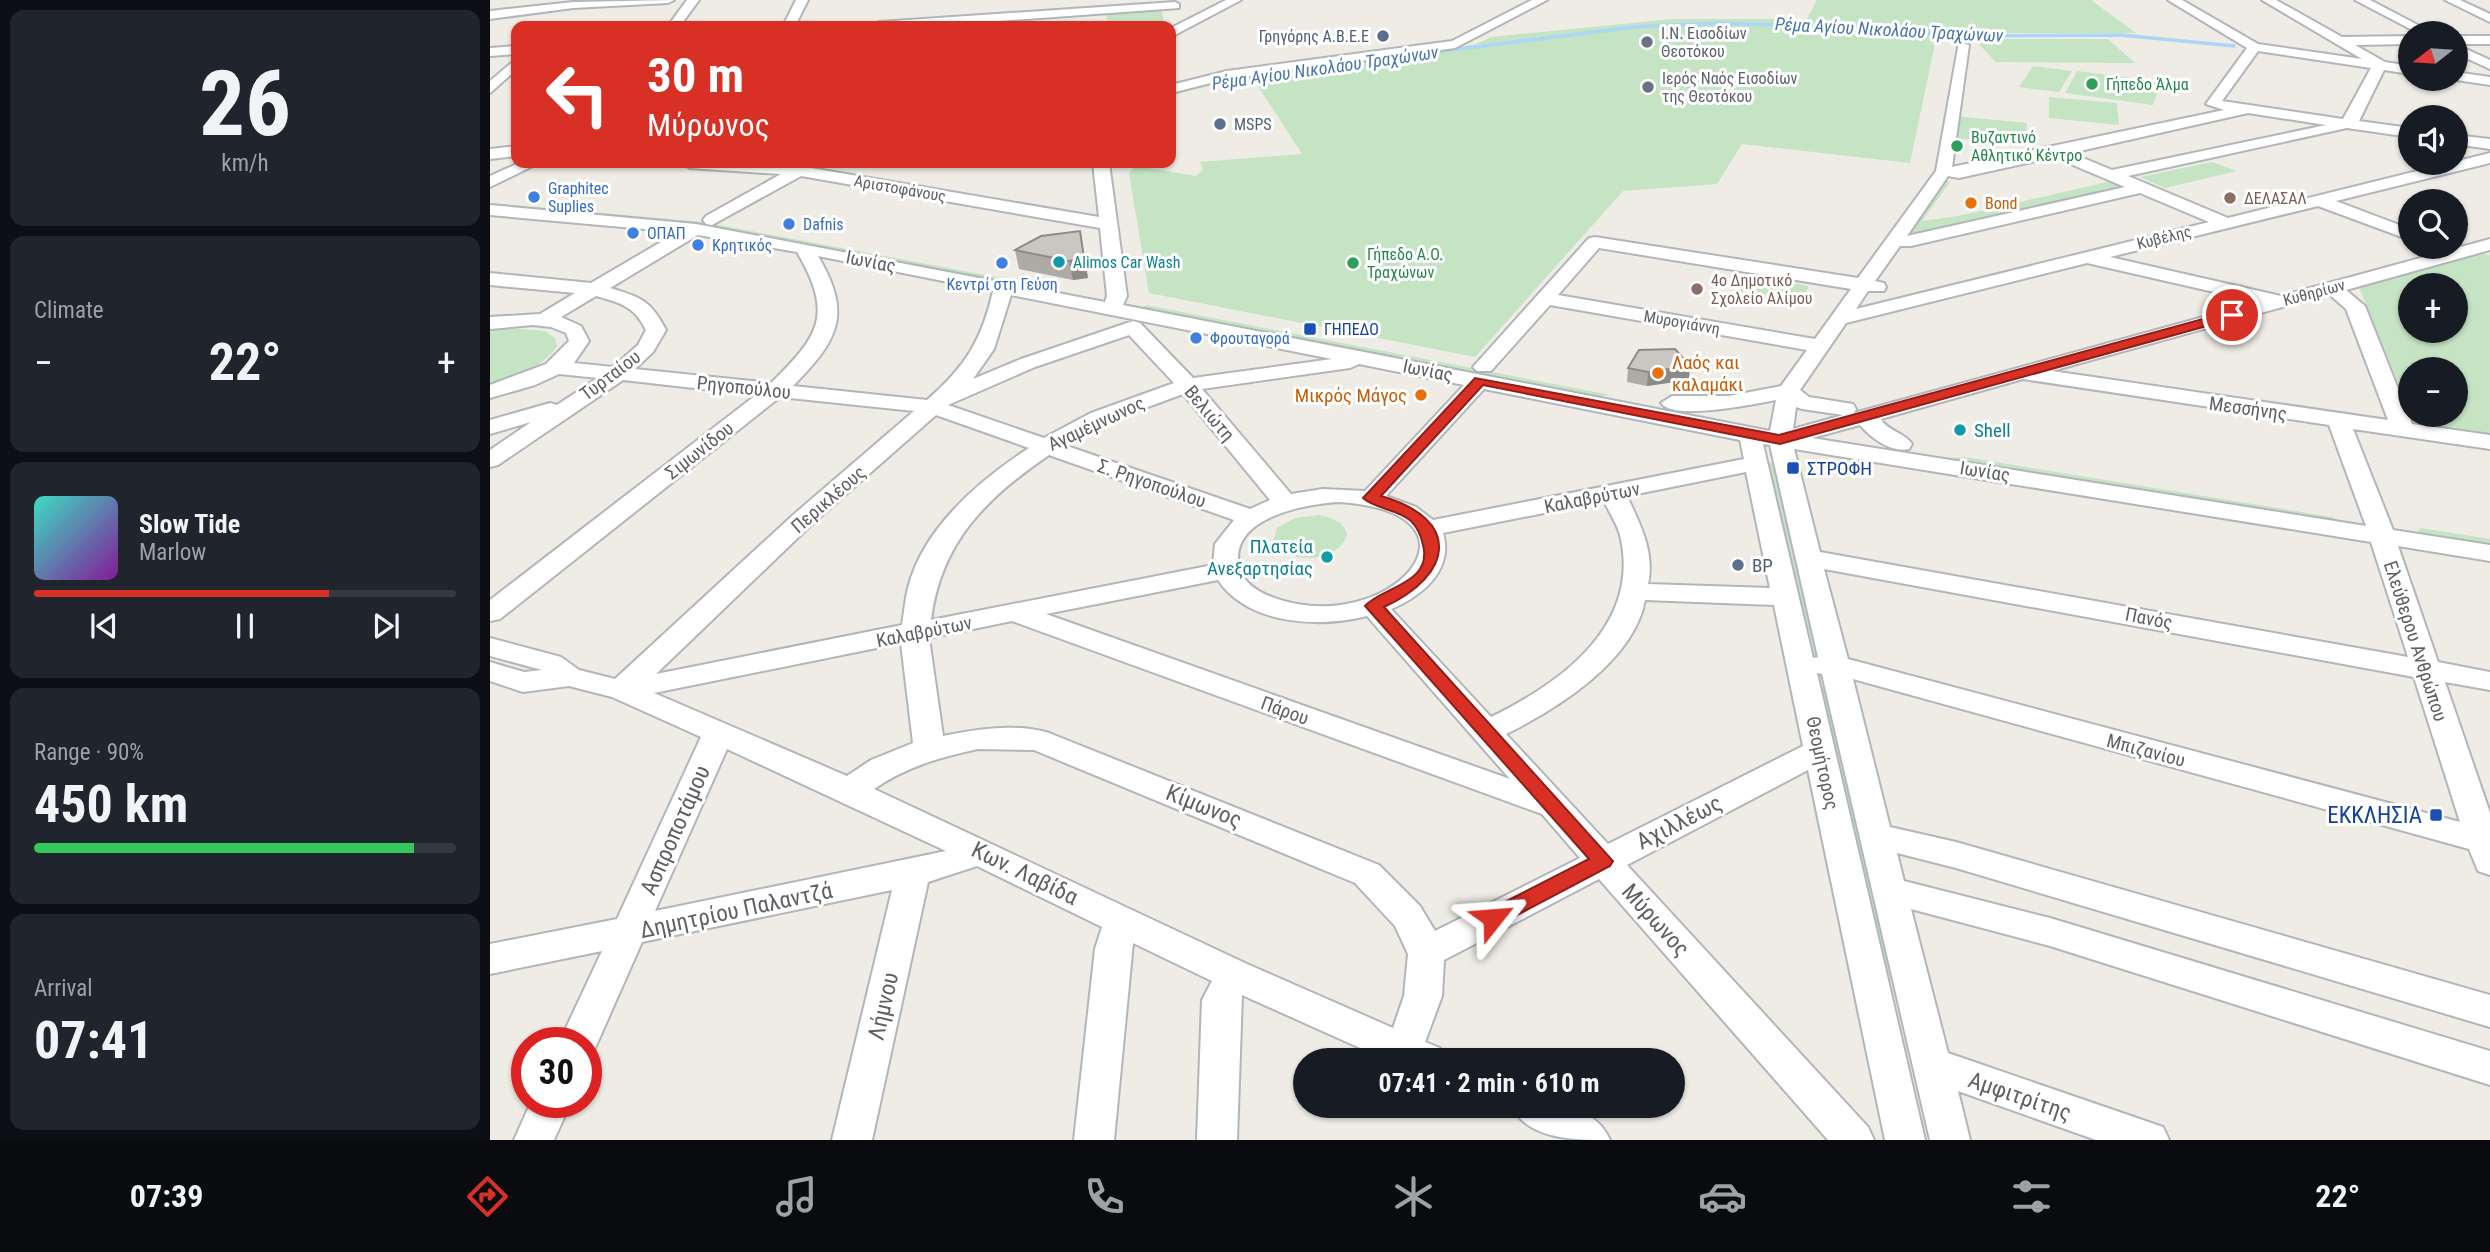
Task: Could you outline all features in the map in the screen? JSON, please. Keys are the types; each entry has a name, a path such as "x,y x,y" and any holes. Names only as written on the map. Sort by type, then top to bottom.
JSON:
{"street":[{"path":"490,15 576,3 668,0"},
{"path":"678,21 693,0"},
{"path":"792,21 802,0"},
{"path":"1022,0 1023,21"},
{"path":"1176,21 1217,0"},
{"path":"1176,30 1235,0"},
{"path":"1176,88 1227,75 1455,44 1541,0"},
{"path":"2174,0 2239,41 2255,47 2398,68"},
{"path":"2268,0 2381,66"},
{"path":"2361,0 2403,21"},
{"path":"2451,0 2490,18"},
{"path":"559,19 576,3"},
{"path":"1027,21 1090,6 1174,3 1201,9"},
{"path":"2239,41 2398,40"},
{"path":"2468,40 2490,40"},
{"path":"1813,430 1782,433 1788,391 1865,281 1889,270 1902,241 1952,172 1963,46"},
{"path":"2255,47 2213,104 2398,131"},
{"path":"490,52 511,50"},
{"path":"2468,54 2490,65"},
{"path":"2110,175 2346,124 2352,120 2381,66"},
{"path":"494,92 511,70"},
{"path":"2468,78 2490,81"},
{"path":"1952,172 2248,109"},
{"path":"2468,141 2490,144"},
{"path":"2054,151 2223,222"},
{"path":"490,154 511,152"},
{"name":"Κυβέλης","path":"1839,319 2490,158"},
{"path":"490,182 520,168"},
{"path":"542,320 804,168"},
{"name":"Αριστοφάνους","path":"811,168 1108,224"},
{"path":"1102,168 1114,302"},
{"path":"1902,241 2140,188"},
{"path":"2316,199 2398,230"},
{"name":"Ιωνίας","path":"490,200 704,225 1482,373 1750,435 1782,433"},
{"name":"Ιωνίας","path":"490,210 704,225 1003,288 1114,302 1138,327 1177,322 1370,359 1482,373 1672,403 1782,433 2378,527 2490,535"},
{"path":"1371,498 1595,242 1865,281 1924,297"},
{"name":"Σιμωνίδου","path":"490,613 776,390 815,350 825,333 831,314 831,300 804,248"},
{"path":"2084,257 2272,299"},
{"name":"Κυθηρίων","path":"1782,433 1845,409 2014,369 2418,259"},
{"name":"Κυθηρίων","path":"2272,299 2331,287 2423,259"},
{"path":"490,279 592,289"},
{"path":"2331,287 2355,306 2403,429"},
{"name":"Περικλέους","path":"621,690 801,521 961,382 984,349 997,316 1003,288"},
{"name":"Τυρταίου","path":"490,460 618,374 646,348 656,330 655,323 639,304 592,289"},
{"name":"Μυρογιάννη","path":"1544,298 1820,346"},
{"path":"490,323 542,320 570,327 579,338 573,351 555,367 490,392"},
{"path":"934,406 1028,363 1138,327"},
{"name":"Βελιώτη","path":"1138,327 1285,503"},
{"name":"Αγαμέμνωνος","path":"929,749 915,632 920,596 936,552 986,491 1044,445 1128,405 1188,386 1370,359"},
{"name":"Ρηγοπούλου","path":"555,367 934,406"},
{"name":"Κυθηρίων","path":"1813,430 2014,369"},
{"name":"Μεσσήνης","path":"2014,369 2339,421 2490,442"},
{"path":"1672,403 1729,402 1788,391 1802,402 1845,409"},
{"path":"490,427 575,402"},
{"name":"Σ. Ρηγοπούλου","path":"934,406 1252,519"},
{"path":"1870,414 1870,423 1878,431 1901,444"},
{"name":"Ελεύθερου Ανθρώπου","path":"2339,421 2488,848"},
{"name":"Ιωνίας","path":"1813,430 2378,527 2490,552"},
{"name":"Θεομήτορος","path":"1782,433 1808,558 1950,1140"},
{"name":"Θεομήτορος","path":"1750,435 1905,1140"},
{"name":"Καλαβρύτων","path":"1427,530 1757,463"},
{"path":"1486,732 1531,711 1580,677 1618,633 1628,617 1636,593 1637,555 1633,533 1613,492"},
{"path":"1328,495 1371,498 1405,510 1427,530 1433,551 1426,570 1402,593 1373,606 1325,614 1283,610 1246,594 1231,580 1225,560 1230,543 1252,519 1285,503 1328,495"},
{"name":"Πανός","path":"1808,558 2490,681"},
{"name":"Καλαβρύτων","path":"621,690 1227,570"},
{"path":"1636,593 1786,597"},
{"name":"Μύρωνος","path":"1373,606 1854,1140"},
{"name":"Πάρου","path":"1016,613 1554,807"},
{"path":"490,647 551,663 569,677"},
{"name":"Μπιζανίου","path":"1801,664 1835,665 2488,848"},
{"path":"495,678 523,682 569,677"},
{"name":"Κων. Λαβίδα","path":"569,677 621,690 849,790 1234,975 1398,1048"},
{"name":"Ασπροποτάμου","path":"585,1027 719,732"},
{"name":"Κίμωνος","path":"849,790 883,768 929,749 978,739 1038,740 1367,874 1398,902 1417,929 1426,952 1428,986 1415,1048"},
{"name":"Αχιλλέως","path":"1426,952 1820,751"},
{"path":"1876,836 1956,855 2490,1011"},
{"name":"Δημητρίου Παλαντζά","path":"490,959 913,873 946,865 979,851"},
{"name":"Λήμνου","path":"852,1140 913,873"},
{"path":"1889,890 2050,932 2490,1068"},
{"path":"1094,1140 1113,949 1122,920"},
{"path":"1217,1140 1221,1000 1234,975"},
{"name":"Αμφιτρίτης","path":"1932,1065 2149,1140"},
{"path":"534,1140 544,1118"},
{"path":"1552,1118 1590,1140"}],"green space":[{"path":"1817,0 2091,0 2136,33 1982,33 1938,29 1910,163 1742,144 1717,184 1623,191 1475,357 1149,293 1129,173 1133,168 1196,176 1203,170 1200,162 1302,154 1258,86 1242,81 1242,76 1474,45 1491,37 1673,19 1807,19"},
{"path":"1161,9 1164,21 1107,21 1106,13"},
{"path":"1974,39 2108,39 2135,63 1996,62"},
{"path":"2033,66 2072,71 2059,92 2019,87"},
{"path":"2077,71 2161,82 2153,105 2065,93"},
{"path":"2049,97 2117,103 2119,125 2049,118"},
{"path":"1954,116 2027,123 2025,146 1949,137"},
{"path":"2212,162 2237,171 2165,188 2140,177"},
{"path":"2116,180 2132,187 2092,193 1904,235 1945,181 1950,182 1922,221 1958,216"},
{"path":"490,203 703,222 1061,289 986,279 697,226 490,207"},
{"path":"2473,253 2490,255 2490,436 2423,427 2468,427 2468,357 2398,357 2398,382 2358,285 2398,274 2398,343 2468,343 2468,273 2401,273 2451,259 2468,259 2468,254"},
{"path":"1750,276 1809,286 1801,301 1740,291"},
{"path":"1146,305 1611,395 1592,397 1141,308"},
{"path":"507,328 545,331 555,338 557,346 536,366 490,384 490,330"},
{"path":"1863,445 1948,458 1965,457 2332,517 2341,522 1862,449"},
{"path":"1768,463 1773,463 1820,658 1815,658"},
{"path":"1319,515 1336,521 1343,526 1347,534 1342,544 1334,551 1324,556 1301,558 1280,550 1273,542 1277,528 1295,518"},
{"path":"2421,528 2490,539 2490,548 2422,537 2416,533"},
{"path":"1821,687 1829,687 1900,1003 1887,969"}],"building":[{"path":"1080,231 1084,258 1069,261 1015,250 1041,236"},
{"path":"1675,349 1690,366 1648,372 1628,368 1639,350"}],"waterway":[{"name":"Ρέμα Αγίου Νικολάου Τραχώνων","path":"1274,72 1634,27 1719,23 1877,29 1953,36 2121,35 2234,46"},
{"name":"Ρέμα Αγίου Νικολάου Τραχώνων","path":"1176,92 1190,88"}],"place":[{"name":"Γρηγόρης Α.Β.Ε.Ε","path":"1383,36"},
{"name":"Ι.Ν. Εισοδίων Θεοτόκου","path":"1647,42"},
{"name":"Γήπεδο Άλμα","path":"2092,84"},
{"name":"Ιερός Ναός Εισοδίων της Θεοτόκου","path":"1648,87"},
{"name":"MSPS","path":"1220,124"},
{"name":"Βυζαντινό Αθλητικό Κέντρο","path":"1957,146"},
{"name":"Graphitec Suplies","path":"534,197"},
{"name":"ΔΕΛΑΣΑΛ","path":"2230,198"},
{"name":"Bond","path":"1971,203"},
{"name":"Dafnis","path":"789,224"},
{"name":"ΟΠΑΠ","path":"633,233"},
{"name":"Κρητικός","path":"698,245"},
{"name":"Alimos Car Wash","path":"1059,262"},
{"name":"Κεντρί στη Γεύση","path":"1002,263"},
{"name":"Γήπεδο Α.Ο. Τραχώνων","path":"1353,263"},
{"name":"4ο Δημοτικό Σχολείο Αλίμου","path":"1697,289"},
{"name":"ΓΗΠΕΔΟ","path":"1310,329"},
{"name":"Φρουταγορά","path":"1196,338"},
{"name":"Λαός και καλαμάκι","path":"1658,373"},
{"name":"Μικρός Μάγος","path":"1421,395"},
{"name":"Shell","path":"1960,430"},
{"name":"ΣΤΡΟΦΗ","path":"1793,468"},
{"name":"Πλατεία Ανεξαρτησίας","path":"1327,557"},
{"name":"BP","path":"1738,565"},
{"name":"ΕΚΚΛΗΣΙΑ","path":"2436,815"}],"route":[{"path":"1493,918 1603,861 1373,606 1402,593 1416,582 1428,567 1433,551 1428,532 1416,517 1391,503 1371,498 1480,380 1780,440 2232,315"}]}
